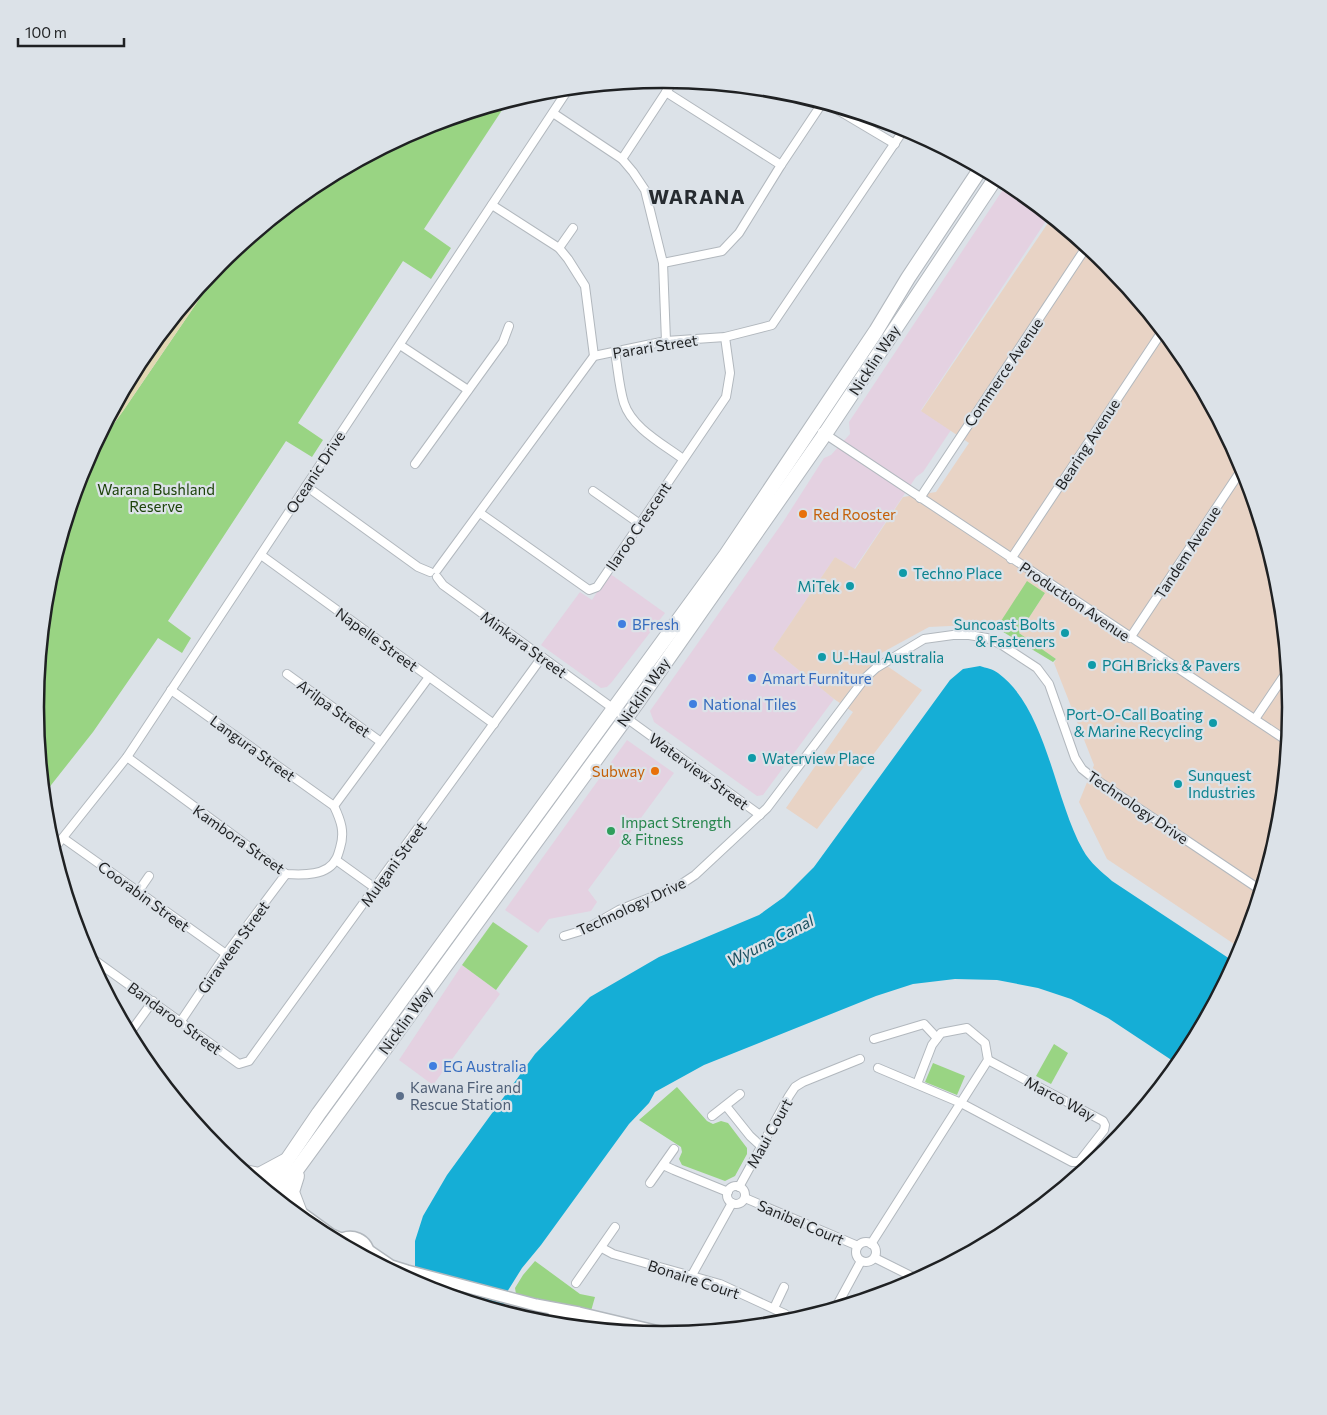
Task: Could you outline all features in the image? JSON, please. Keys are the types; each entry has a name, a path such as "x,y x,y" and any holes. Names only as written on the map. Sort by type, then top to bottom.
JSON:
{"highway":[{"name":"Nicklin Way","path":"294,1162 319,1114 726,556 876,331 908,278 977,174"},
{"name":"Nicklin Way","path":"275,1189 625,718 824,434 993,183"},
{"path":"256,1174 259,1175 294,1162 292,1192 298,1208"}],"main road":[{"path":"346,1239 358,1238 366,1245 368,1252"},
{"path":"406,1271 536,1305 635,1326"},
{"path":"536,1305 576,1321"}],"street":[{"path":"622,159 669,88"},
{"path":"666,92 781,166"},
{"name":"Oceanic Drive","path":"59,842 127,757 564,96"},
{"path":"663,263 722,251 739,233 781,166 821,108"},
{"path":"553,113 622,159 645,190 663,263 666,341"},
{"path":"848,116 895,144"},
{"name":"Parari Street","path":"435,573 594,356 666,341 725,337 772,325 901,135"},
{"path":"492,204 559,248 585,286 594,356"},
{"path":"559,248 573,228"},
{"name":"Commerce Avenue","path":"920,498 1083,252"},
{"path":"415,464 503,342 509,326"},
{"name":"Bearing Avenue","path":"1012,559 1159,336"},
{"name":"Ilaroo Crescent","path":"480,513 589,590 597,586 726,397 730,373 725,337"},
{"path":"400,345 468,390"},
{"path":"615,352 624,403 630,415 639,426 683,459"},
{"name":"Production Avenue","path":"812,425 1282,737"},
{"name":"Tandem Avenue","path":"1130,638 1238,475"},
{"name":"Minkara Street","path":"306,486 418,567 435,573 443,585 613,709"},
{"path":"593,491 640,524"},
{"name":"Napelle Street","path":"261,554 494,724"},
{"name":"Technology Drive","path":"564,936 584,930 619,910 677,887 694,875 760,815 864,678 876,668 924,639 938,636 969,635 987,638 1002,645 1037,668 1049,684 1075,758 1082,769 1256,887"},
{"name":"Mulgani Street","path":"240,1064 249,1061 542,657"},
{"name":"Arilpa Street","path":"288,674 381,742"},
{"path":"375,888 336,860 343,839 342,822 334,806 429,677"},
{"path":"1255,719 1282,678"},
{"name":"Langura Street","path":"172,690 334,806"},
{"name":"Waterview Street","path":"613,709 760,815"},
{"name":"Kambora Street","path":"127,757 286,874 304,876 326,869 336,860"},
{"name":"Coorabin Street","path":"63,838 226,954"},
{"name":"Giraween Street","path":"181,1021 226,954 286,874"},
{"path":"138,892 149,876"},
{"name":"Bandaroo Street","path":"99,963 240,1064"},
{"path":"133,1028 153,1001"},
{"path":"874,1039 924,1024 937,1038"},
{"path":"871,1244 988,1060 985,1043 967,1028 941,1033 932,1045 917,1084"},
{"name":"Maui Court","path":"740,1187 795,1088 811,1079 860,1059"},
{"name":"Marco Way","path":"961,1102 1072,1162 1079,1162 1104,1130 1105,1125 1102,1121 988,1060"},
{"path":"878,1068 961,1102"},
{"path":"712,1116 740,1094"},
{"path":"726,1106 750,1136 762,1147"},
{"path":"650,1183 674,1149"},
{"path":"664,1165 728,1192"},
{"path":"728,1192 732,1188 740,1187 744,1193 745,1198 740,1203 732,1203"},
{"path":"728,1192 729,1200 732,1203"},
{"name":"Sanibel Court","path":"745,1198 858,1246"},
{"path":"692,1275 732,1203"},
{"path":"576,1283 602,1248 615,1226"},
{"path":"865,1242 871,1244 875,1248 874,1258 867,1262 861,1261 856,1256 858,1246 865,1242"},
{"name":"Bonaire Court","path":"602,1248 613,1254 720,1284 785,1314"},
{"path":"874,1258 911,1276"},
{"path":"839,1301 861,1261"},
{"path":"774,1308 784,1287"}],"shaded area":[{"path":"1003,189 1046,220 921,410 951,430 923,472 916,477 854,569 835,557 773,649 834,699 763,795 757,796 654,722 650,711 783,522 824,458 831,455 850,434 849,422"},
{"path":"1048,222 1102,269 1129,299 1179,363 1200,398 1236,470 1262,547 1278,627 1282,667 1282,748 1278,788 1262,868 1236,945 1107,859 1079,802 1094,765 1054,663 1056,659 1019,633 1045,593 1028,582 1001,622 998,620 992,624 929,627 874,657 922,690 817,829 786,808 853,712 834,699 773,649 835,557 855,569 903,497 936,492 969,443 921,411"},
{"path":"609,573 665,613 611,683 607,687 601,688 541,645 580,592 592,600"},
{"path":"627,740 674,773 588,890 597,902 591,911 549,919 538,933 505,910"},
{"path":"462,965 500,994 433,1085 399,1060"}],"green space":[{"name":"Warana Bushland Reserve","path":"503,109 424,229 451,248 431,279 403,261 298,423 323,440 312,457 286,441 168,621 191,638 182,653 158,638 93,732 49,788 45,748 45,667 56,587 65,547 91,470 108,433 203,293 225,269 286,216 319,192 389,152 426,135"},
{"path":"1027,581 1045,593 1019,633 1056,659 1053,662 995,627"},
{"path":"493,922 528,946 496,990 462,965"},
{"path":"1054,1044 1068,1053 1051,1084 1036,1076"},
{"path":"933,1063 965,1076 957,1095 925,1082"},
{"path":"677,1087 707,1121 713,1124 721,1121 728,1123 747,1148 747,1154 735,1176 725,1181 682,1165 679,1159 682,1152 681,1147 639,1120"},
{"path":"535,1261 580,1294 595,1297 591,1311 516,1294 515,1288"}],"sand":[{"path":"203,293 111,428 148,363 172,330"}],"water":[{"name":"Wyuna Canal","path":"980,666 992,670 998,673 1015,689 1039,731 1073,829 1083,850 1096,867 1112,881 1230,959 1200,1017 1173,1061 1108,1018 1071,999 1038,988 997,980 955,979 913,984 876,996 704,1065 655,1092 649,1103 629,1124 541,1245 522,1268 507,1292 504,1306 464,1294 413,1274 415,1266 415,1241 423,1216 447,1175 535,1054 590,997 659,957 759,915 784,897 814,867 950,680 963,669"}],"place":[{"name":"Red Rooster","path":"803,514"},
{"name":"Techno Place","path":"903,573"},
{"name":"MiTek","path":"850,586"},
{"name":"BFresh","path":"622,624"},
{"name":"Suncoast Bolts & Fasteners","path":"1065,633"},
{"name":"U-Haul Australia","path":"822,657"},
{"name":"PGH Bricks & Pavers","path":"1092,665"},
{"name":"Amart Furniture","path":"752,678"},
{"name":"National Tiles","path":"693,704"},
{"name":"Port-O-Call Boating & Marine Recycling","path":"1213,723"},
{"name":"Waterview Place","path":"752,758"},
{"name":"Subway","path":"655,771"},
{"name":"Sunquest Industries","path":"1178,784"},
{"name":"Impact Strength & Fitness","path":"611,831"},
{"name":"EG Australia","path":"433,1066"},
{"name":"Kawana Fire and Rescue Station","path":"400,1096"}],"district":[{"name":"WARANA","path":"697,196"}]}
